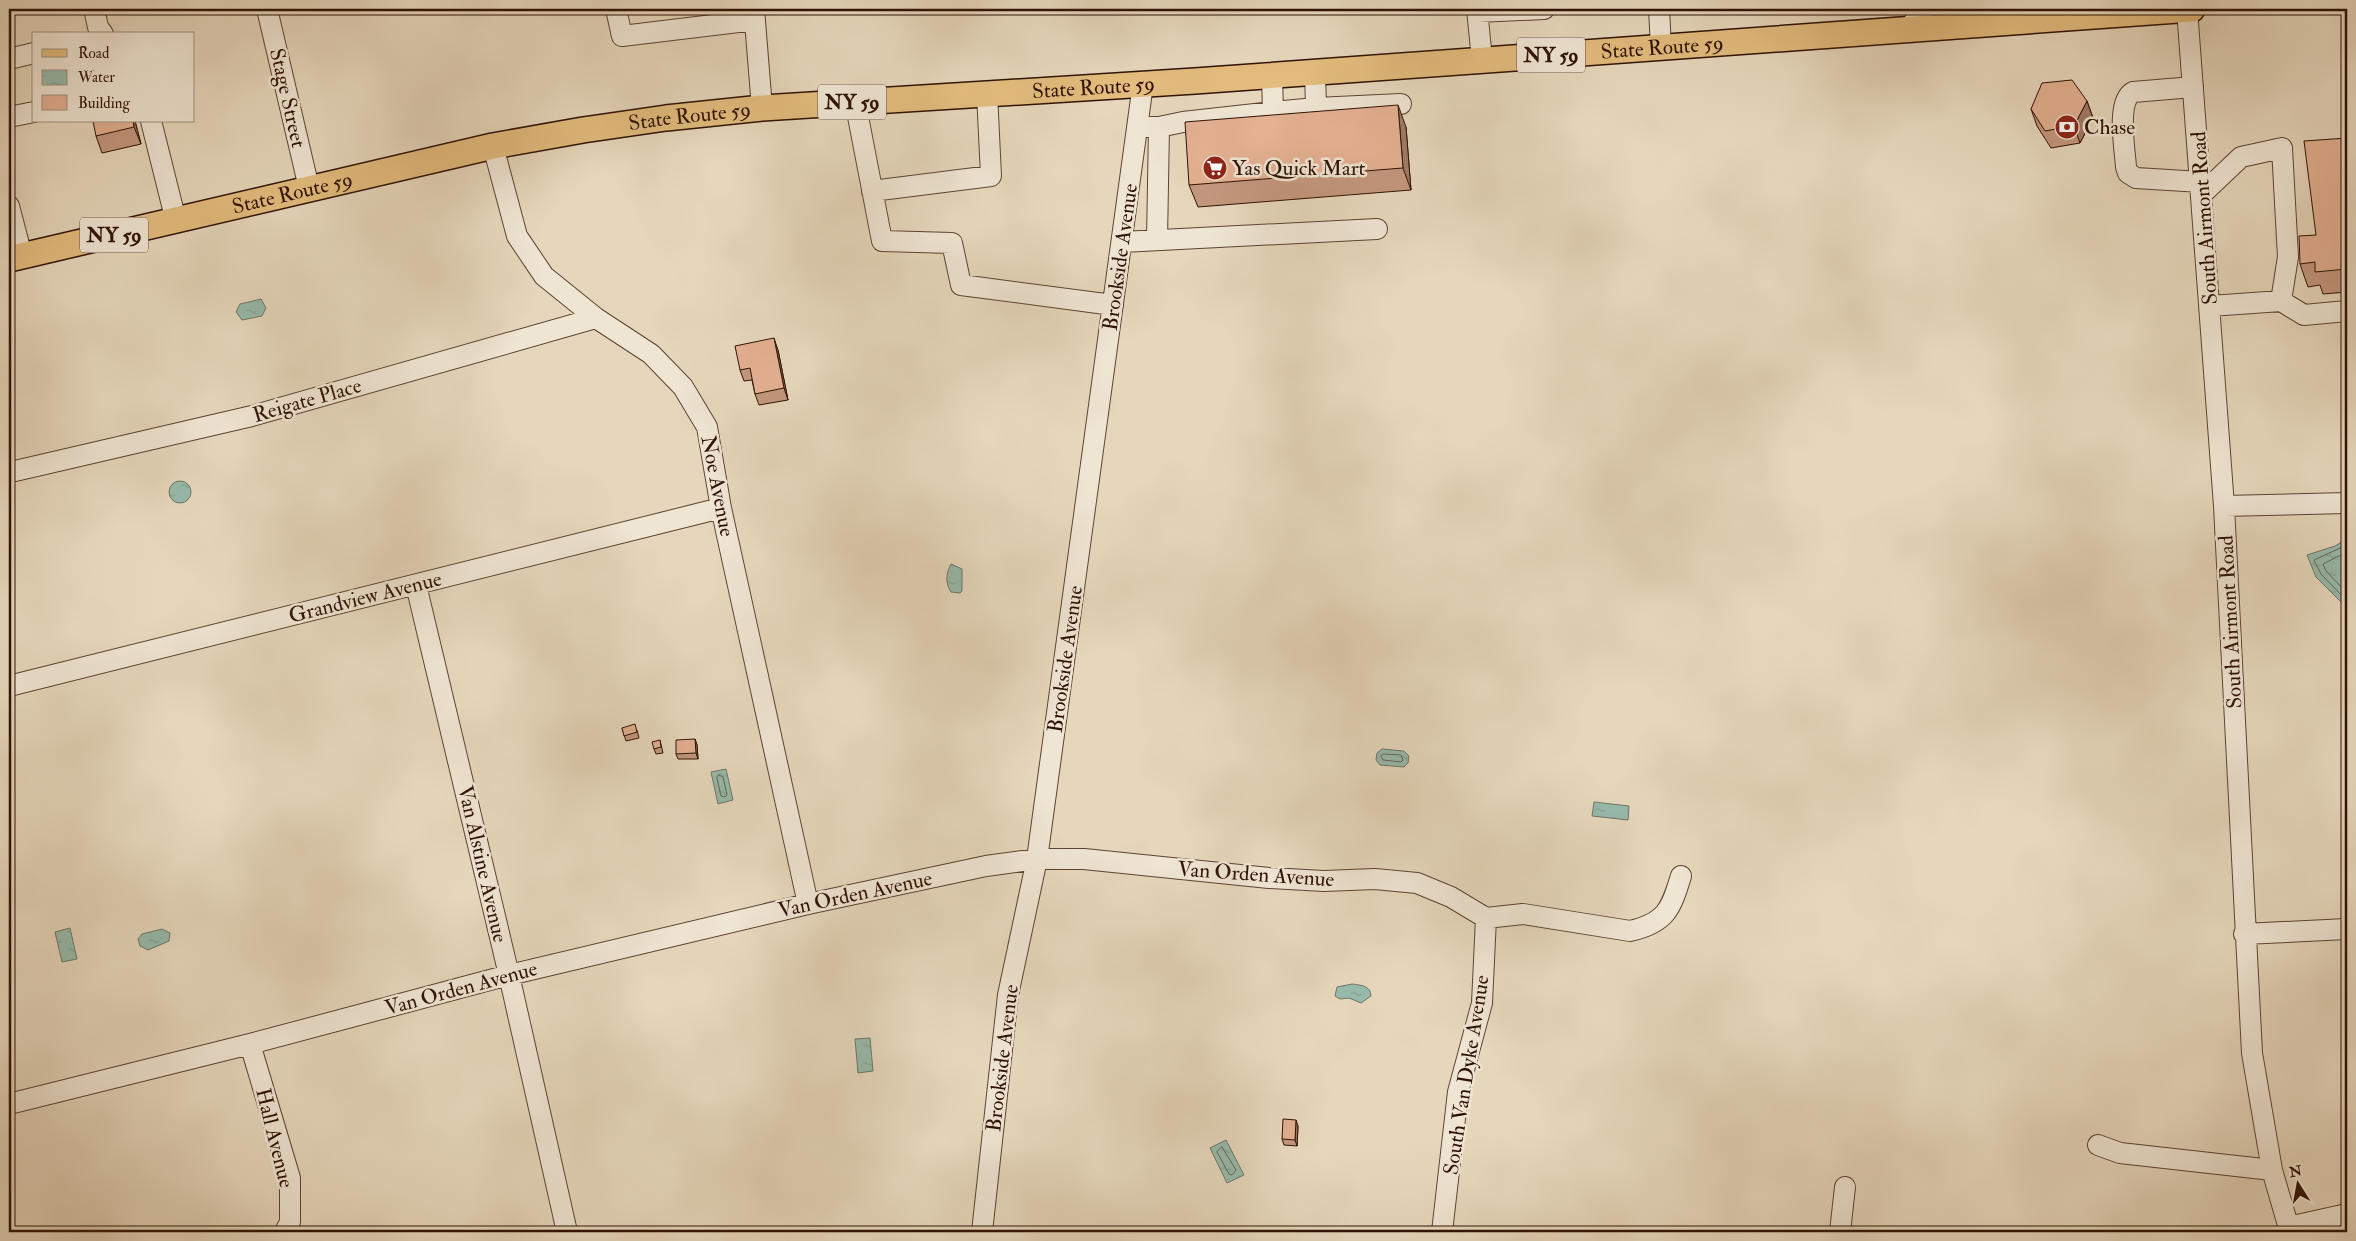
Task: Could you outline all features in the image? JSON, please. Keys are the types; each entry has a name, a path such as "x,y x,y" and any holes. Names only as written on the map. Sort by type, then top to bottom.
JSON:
{"main road":[{"name":"State Route 59","path":"15,258 493,146 620,124 762,108 1144,84 1908,29 1980,16 2192,9"}],"street":[{"path":"94,9 98,27 102,32"},
{"name":"Stage Street","path":"267,9 308,188"},
{"path":"616,9 622,36 755,14 762,108"},
{"path":"1482,60 1478,10 1544,9"},
{"path":"1659,9 1661,47"},
{"path":"1908,29 1925,9"},
{"name":"South Airmont Road","path":"2187,9 2224,506 2244,934 2252,1053 2272,1170 2289,1230"},
{"path":"9,59 32,53"},
{"path":"1315,72 1316,108"},
{"path":"1272,75 1273,112"},
{"name":"Brookside Avenue","path":"982,1232 1008,995 1037,859 1144,84"},
{"path":"2193,87 2133,92 2124,101 2123,122 2128,173 2136,178 2201,188 2241,157 2282,148 2288,257 2281,301"},
{"path":"872,191 991,176 987,93"},
{"path":"855,102 882,241 952,242 960,285 1113,305"},
{"path":"1138,127 1159,127 1183,122 1316,108 1401,104"},
{"path":"9,117 32,112"},
{"path":"151,122 176,221"},
{"path":"1157,240 1159,127"},
{"name":"Noe Avenue","path":"493,146 517,236 544,276 596,318 651,354 683,387 707,427 721,508 808,904"},
{"path":"9,206 15,258"},
{"path":"1122,242 1377,229"},
{"path":"2210,306 2281,301 2304,315 2347,311"},
{"name":"Reigate Place","path":"15,471 252,416 596,318"},
{"path":"2224,506 2347,503"},
{"name":"Grandview Avenue","path":"9,686 721,508"},
{"name":"Van Alstine Avenue","path":"416,585 509,975 567,1232"},
{"name":"Van Orden Avenue","path":"9,1104 250,1044 509,975 808,904 986,866 1037,859 1084,859 1269,878 1375,879 1417,883 1451,897 1486,918"},
{"path":"1486,918 1523,914 1630,931 1644,928 1666,916 1672,905 1681,876"},
{"name":"South Van Dyke Avenue","path":"1442,1232 1458,1092 1482,1003 1486,918"},
{"path":"2244,934 2347,929"},
{"name":"Hall Avenue","path":"250,1044 290,1178 290,1222 285,1232"},
{"path":"2098,1145 2120,1153 2272,1170"},
{"path":"1840,1232 1845,1187"},
{"path":"2289,1230 2347,1214"}],"water":[{"path":"261,299 266,308 262,316 242,320 236,312 240,304"},
{"path":"180,481 188,484 191,492 188,500 180,503 172,500 169,492 172,484"},
{"path":"2347,539 2347,608 2316,577 2307,555 2335,546"},
{"path":"951,564 962,569 962,591 960,593 951,592 947,582 947,574"},
{"path":"1382,749 1404,751 1409,756 1408,763 1404,767 1380,765 1376,760 1377,753"},
{"path":"726,769 733,800 718,804 711,772"},
{"path":"1594,802 1629,806 1628,820 1592,816"},
{"path":"70,928 77,959 62,962 55,932"},
{"path":"162,929 170,933 169,941 148,950 140,946 138,939 142,934"},
{"path":"1352,984 1367,988 1371,996 1361,1003 1349,998 1340,999 1335,996 1337,987"},
{"path":"870,1038 873,1071 858,1073 855,1039"},
{"path":"1226,1140 1244,1175 1227,1183 1210,1148"}],"building":[{"path":"2072,80 2087,101 2074,126 2045,131 2031,109 2042,83"},
{"path":"1398,105 1403,168 1189,185 1185,122"},
{"path":"93,122 133,122 134,127 96,136"},
{"path":"2347,138 2347,269 2315,272 2315,262 2300,264 2299,236 2316,235 2304,141"},
{"path":"774,338 784,388 755,394 750,368 740,370 735,346"},
{"path":"635,724 637,732 624,736 622,728"},
{"path":"695,739 696,753 676,754 676,740"},
{"path":"660,740 661,747 654,749 652,742"},
{"path":"1283,1119 1296,1120 1295,1140 1282,1139"}],"place":[{"name":"Chase","path":"2067,127"},
{"name":"Yas Quick Mart","path":"1215,168"}]}
